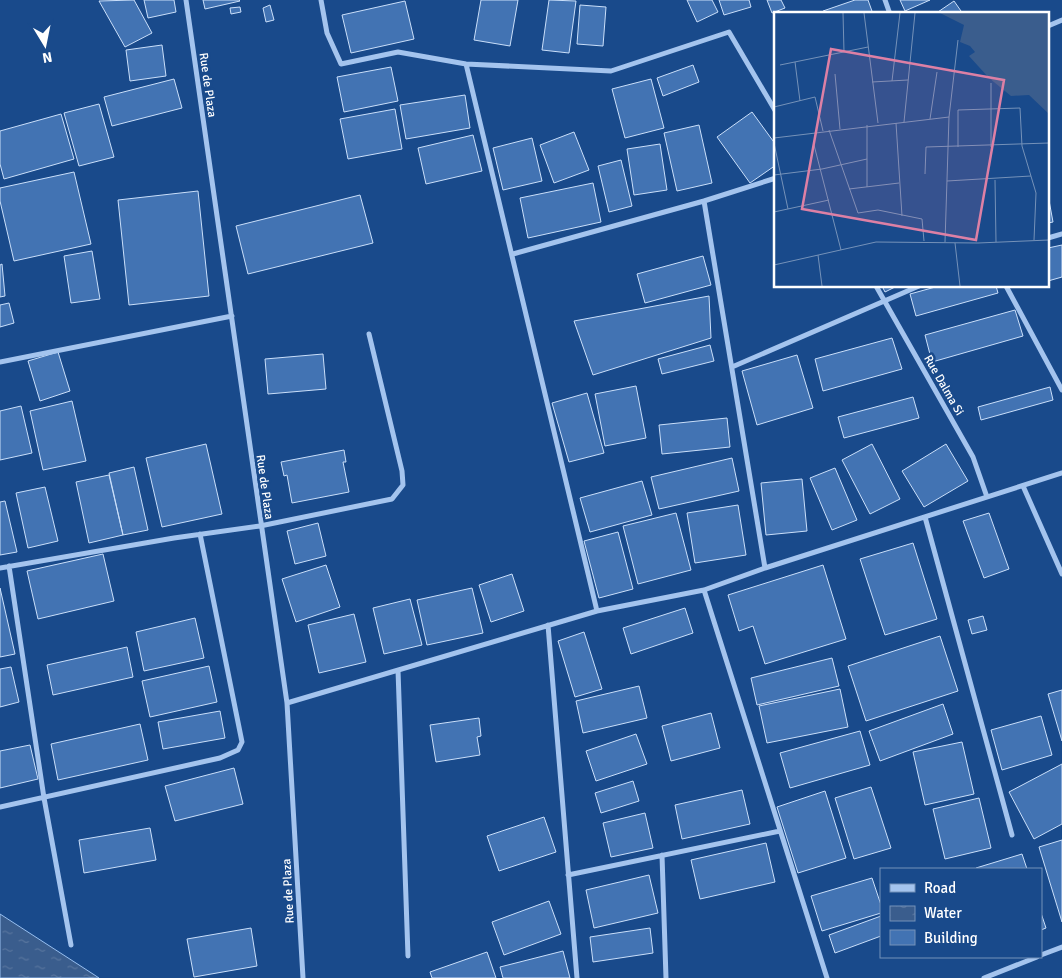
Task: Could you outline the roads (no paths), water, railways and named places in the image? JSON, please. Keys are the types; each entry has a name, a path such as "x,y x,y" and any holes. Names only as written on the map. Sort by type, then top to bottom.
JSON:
{"street":[{"name":"Rue de Plaza","path":"186,0 232,316 260,526 287,703 303,978"},
{"path":"321,0 327,33 341,64 398,52 466,64 611,71 729,32 774,109"},
{"path":"885,0 889,12"},
{"path":"1050,25 1062,20"},
{"path":"466,64 597,611"},
{"path":"513,254 704,201 774,179"},
{"path":"704,201 766,568"},
{"name":"Rue Dalma Si","path":"877,288 973,457 987,497"},
{"path":"732,367 915,288"},
{"path":"1007,288 1062,390"},
{"path":"0,362 232,316"},
{"path":"0,568 200,534 260,526 392,499 402,485 402,472 369,334"},
{"path":"287,703 597,611 704,590 766,568 1062,473"},
{"path":"1023,486 1062,574"},
{"path":"925,517 1012,835"},
{"path":"0,807 220,758 238,750 242,742 200,534"},
{"path":"9,566 44,798 71,945"},
{"path":"704,590 827,978"},
{"path":"548,625 577,978"},
{"path":"398,670 408,956"},
{"path":"568,875 780,831"},
{"path":"662,855 666,978"},
{"path":"1042,955 1062,947"},
{"path":"984,978 1034,958"}],"water":[{"path":"0,914 93,974 99,978 0,978"}]}
